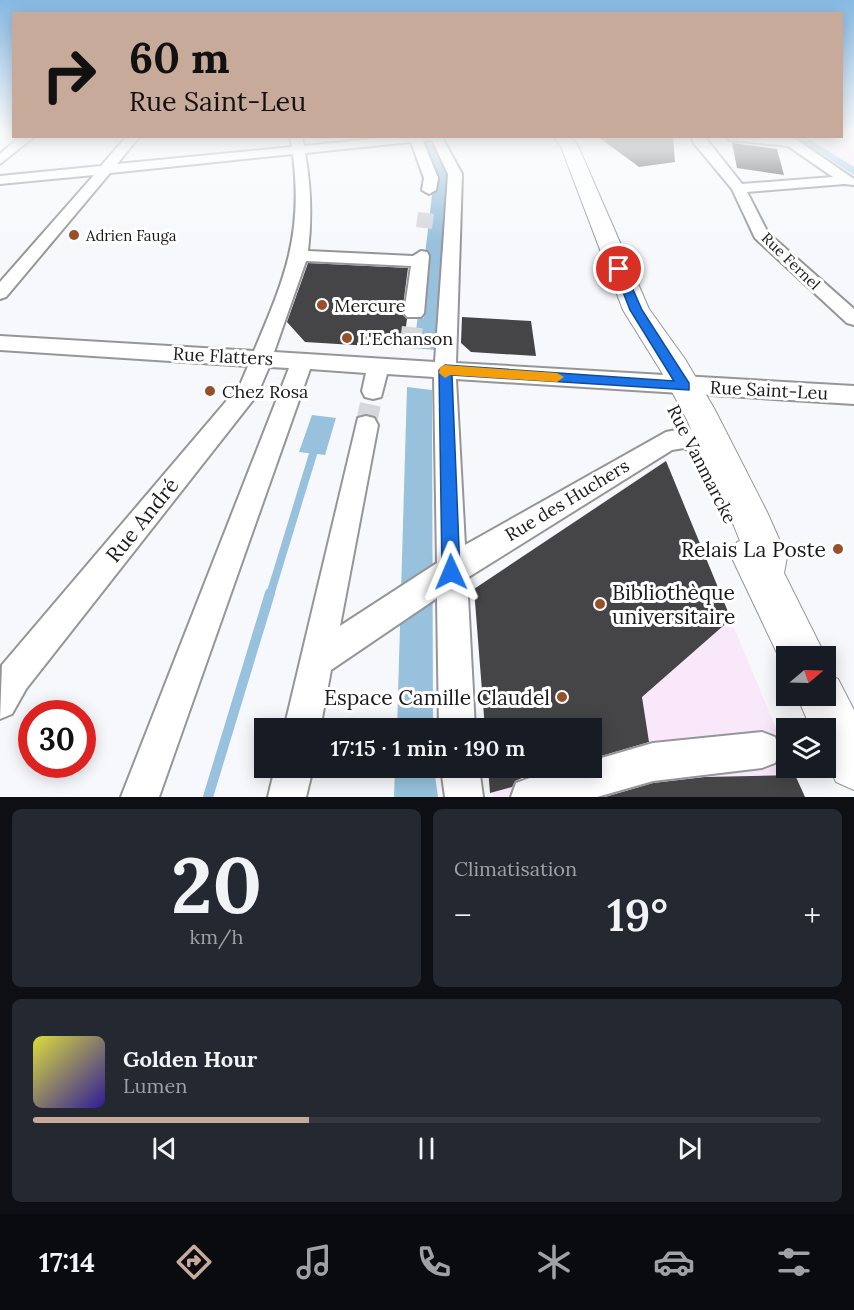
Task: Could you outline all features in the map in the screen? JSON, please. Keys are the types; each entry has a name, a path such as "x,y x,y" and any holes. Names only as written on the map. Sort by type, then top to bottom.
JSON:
{"main road":[{"path":"579,169 636,310 635,318 651,366 673,385"},
{"name":"Rue Vanmarcke","path":"673,385 687,437 763,574 798,646"},
{"name":"Rue Vanmarcke","path":"673,385 753,525 767,557 763,574"},
{"path":"826,706 854,764"}],"street":[{"path":"0,180 112,169"},
{"name":"Rue André","path":"5,687 249,389 292,282 299,256 304,222 304,188 301,169"},
{"path":"428,169 431,178 429,195"},
{"path":"452,169 454,174 445,370 457,718"},
{"name":"Rue Fernel","path":"722,169 738,188 761,235 854,319"},
{"path":"830,169 850,182"},
{"path":"0,293 106,170"},
{"path":"738,188 850,182"},
{"path":"299,256 422,245 414,314"},
{"name":"Rue Flatters","path":"0,343 378,366 409,358 445,370"},
{"path":"140,797 303,360"},
{"path":"373,391 378,366"},
{"name":"Rue Saint-Leu","path":"445,370 854,395"},
{"path":"305,718 366,425"},
{"path":"687,437 704,447 725,489 753,525"},
{"name":"Rue des Huchers","path":"318,660 451,572 633,461 666,442 687,437"},
{"path":"530,797 653,762 762,750"},
{"path":"287,797 292,778"},
{"path":"461,778 464,797"}],"shaded area":[{"name":"Bibliothèque universitaire","path":"664,461 776,728 776,778 797,778 805,797 493,797 490,778 602,778 602,718 582,718 474,589"}],"water":[{"path":"431,169 445,169 448,177 436,350 414,348 434,178"},
{"path":"845,169 854,169 854,175"},
{"path":"407,387 432,390 433,718 397,718"},
{"path":"312,415 336,418 325,455 299,452"},
{"path":"395,778 435,778 438,797 394,797"}],"building":[{"path":"745,169 782,169 784,175"},
{"name":"Mercure","path":"308,263 408,268 402,313 407,319 403,348 305,342 287,322"},
{"path":"462,317 531,321 536,356 471,352 461,343"},
{"name":"Bibliothèque universitaire","path":"666,461 731,619 642,697 649,742 602,756 602,718 484,718 474,589"},
{"path":"776,775 776,778 796,778 805,797 605,797 653,783 705,777"},
{"path":"489,778 522,778 515,781 512,787 490,793"}],"waterway":[{"path":"270,595 313,454"},
{"path":"208,797 270,593"}],"tunnel":[{"path":"424,228 426,213"},
{"path":"410,348 414,313"},
{"path":"366,425 373,391"}],"slow traffic":[{"path":"445,373 445,370 557,377"}],"place":[{"name":"Adrien Fauga","path":"74,235"},
{"name":"Mercure","path":"322,305"},
{"name":"L'Echanson","path":"347,338"},
{"name":"Chez Rosa","path":"210,391"},
{"name":"Relais La Poste","path":"838,549"},
{"name":"Bibliothèque universitaire","path":"600,604"},
{"name":"Espace Camille Claudel","path":"562,697"}],"route":[{"path":"451,572 445,370 685,386 636,310 619,269"}]}
